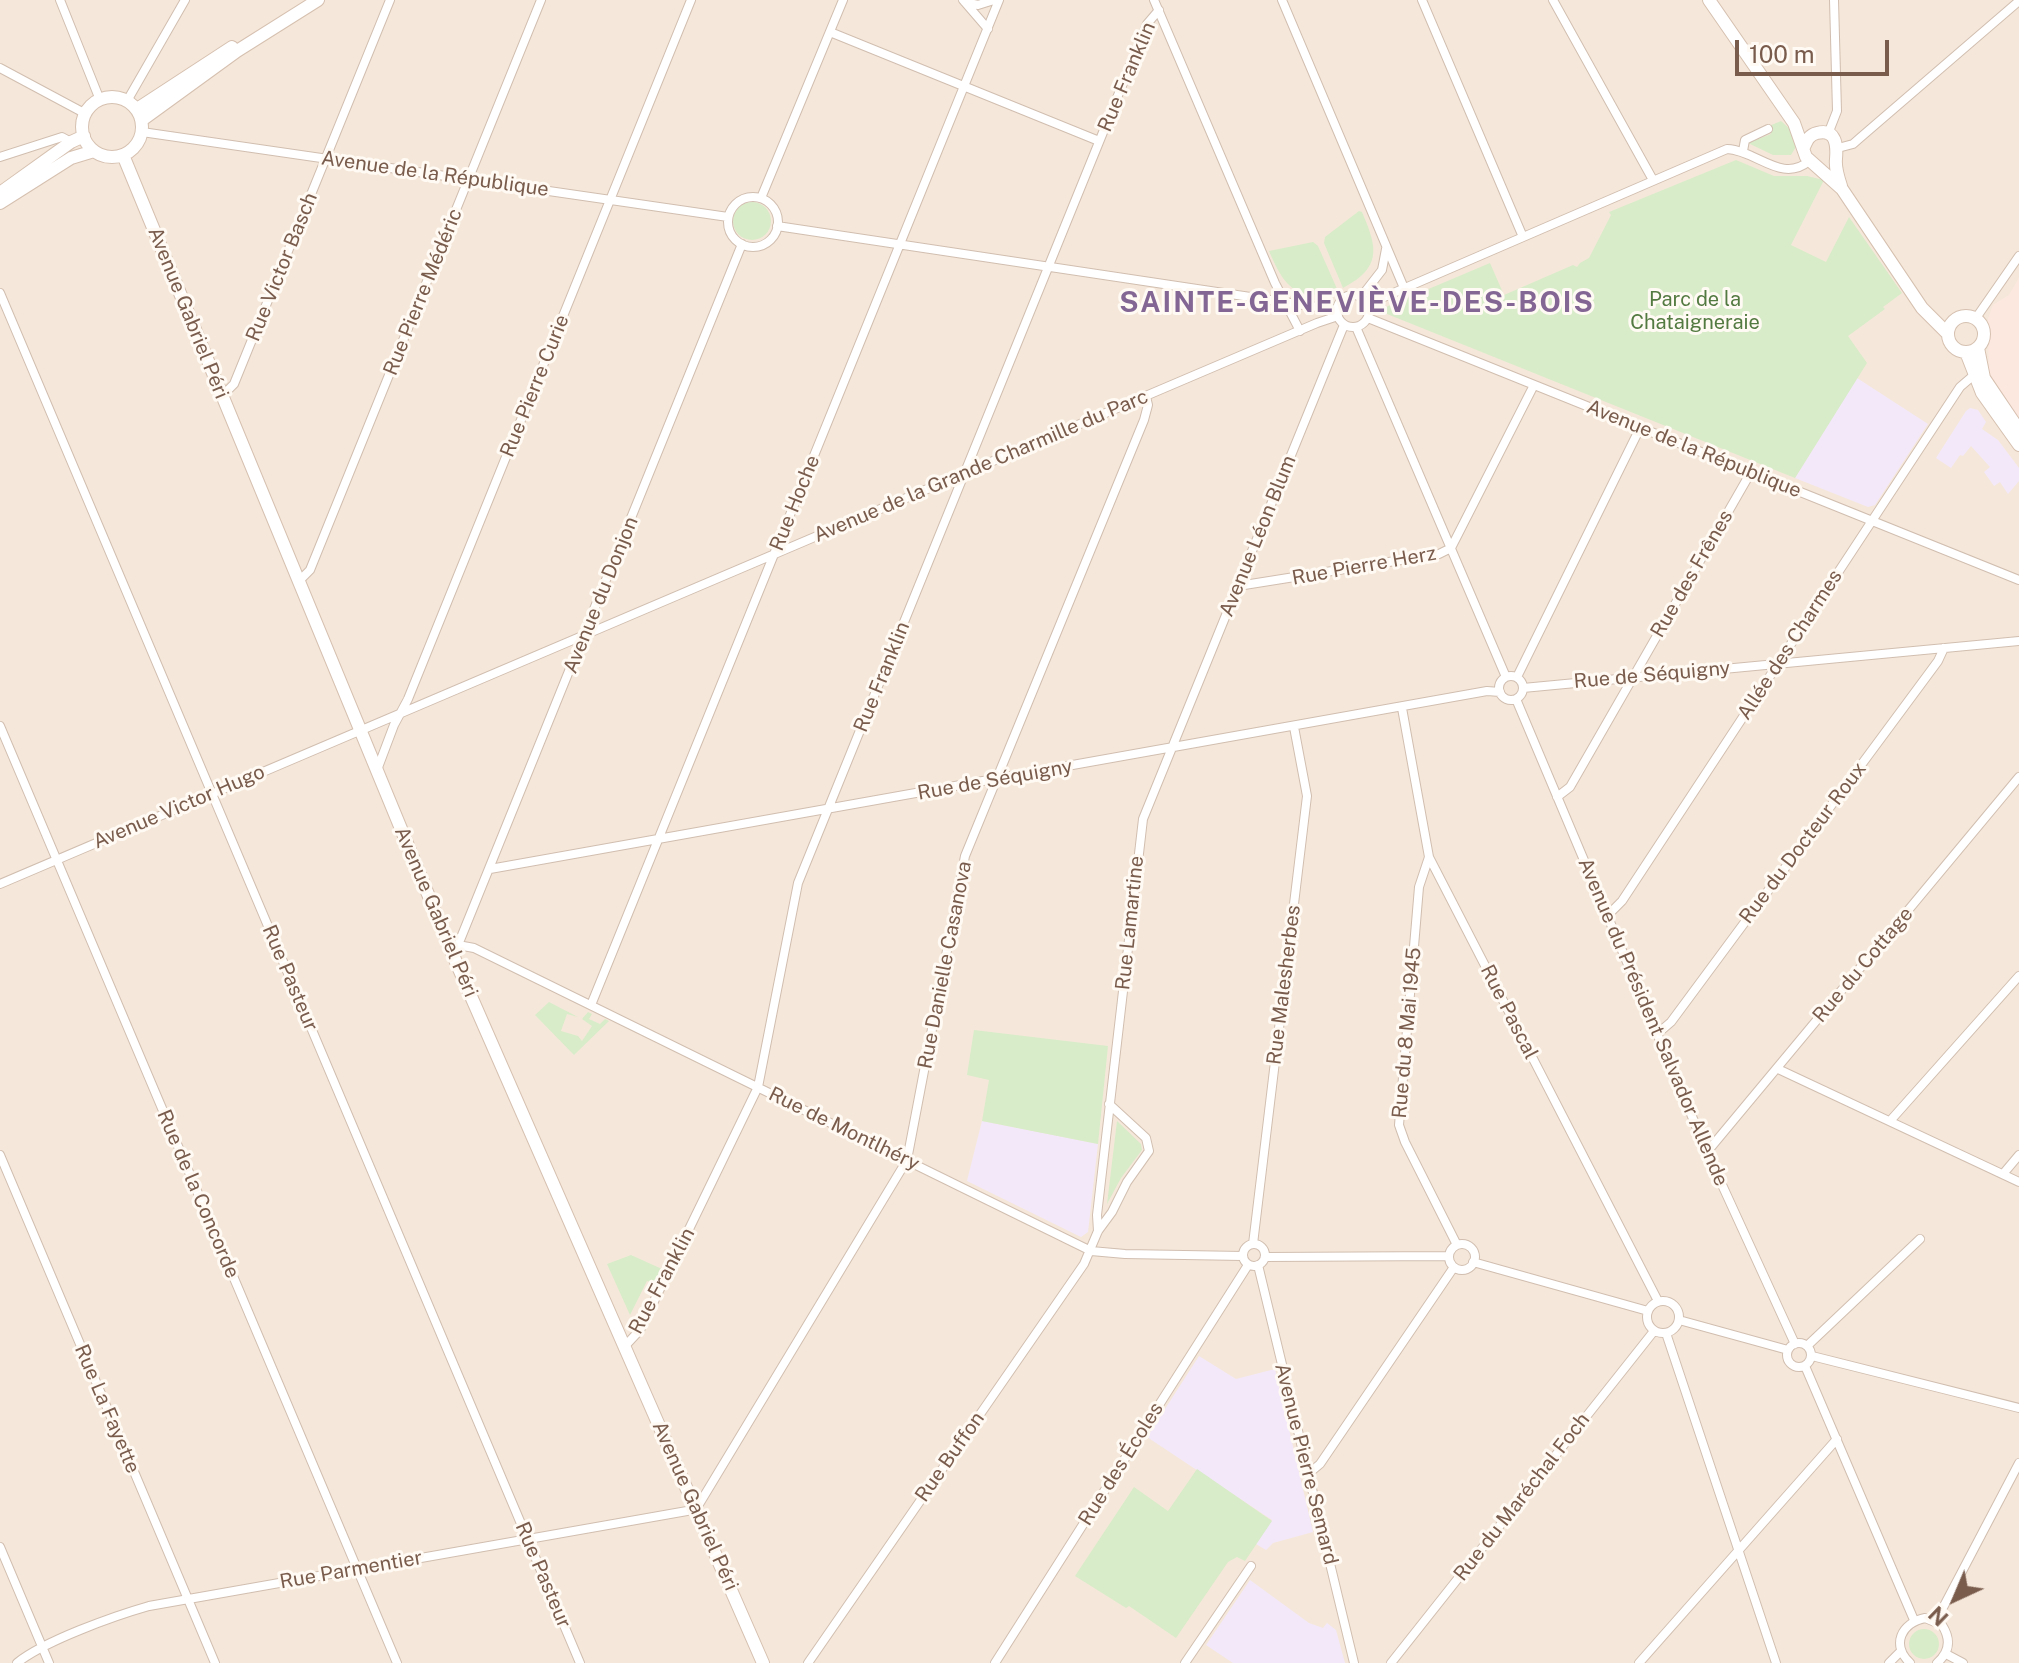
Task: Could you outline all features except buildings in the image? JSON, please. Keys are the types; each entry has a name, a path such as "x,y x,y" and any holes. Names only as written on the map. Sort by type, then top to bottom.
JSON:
{"main road":[{"path":"137,116 109,97 100,100 86,114 84,136 94,151 103,156 123,155 132,150 137,116 305,0"},
{"path":"137,116 318,0"},
{"path":"1709,0 1794,123 1813,163 1842,189 1922,308 1948,334 1951,345 1972,350"},
{"path":"1794,123 1835,139 1842,189"},
{"path":"1804,147 1808,139 1821,134"},
{"path":"0,193 84,136"},
{"path":"0,203 71,158 94,151"},
{"path":"1813,163 1828,165 1837,153"},
{"name":"Avenue Gabriel Péri","path":"123,155 359,731 763,1663"},
{"path":"1885,251 1936,312 1953,321 1967,316 1976,318 1984,331 1983,341 1972,350"},
{"path":"1948,334 1953,321"},
{"path":"1972,350 1974,375 1982,393 2019,445"},
{"path":"1972,350 1984,378 2019,430"}],"street":[{"path":"60,0 100,100"},
{"path":"137,116 185,0"},
{"name":"Rue Victor Basch","path":"222,396 234,384 390,0"},
{"name":"Rue Pierre Médéric","path":"299,581 310,570 541,0"},
{"name":"Rue Pierre Curie","path":"376,771 691,0"},
{"path":"761,198 843,0"},
{"path":"964,1 978,5 996,0"},
{"name":"Rue Hoche","path":"591,1005 988,29 996,0"},
{"path":"1154,0 1284,301 1300,331"},
{"path":"1282,0 1404,288"},
{"path":"1422,0 1523,237"},
{"path":"1553,0 1653,180"},
{"path":"1821,134 1837,111 1834,0"},
{"path":"964,1 988,29"},
{"path":"1837,153 1853,144 2019,1"},
{"name":"Rue Franklin","path":"625,1346 640,1330 758,1087 795,893 1147,24 1159,10"},
{"path":"830,32 1099,141"},
{"path":"0,68 86,114"},
{"name":"Avenue de la République","path":"137,116 326,158 728,217"},
{"path":"1743,151 1745,140 1768,129"},
{"path":"0,157 62,137 71,142"},
{"path":"1337,313 1345,296 1364,300 1404,288 1727,149 1743,151 1785,170 1813,163"},
{"path":"747,197 761,198 776,213 775,233 764,244 742,244 731,233 730,211 747,197"},
{"path":"777,226 1284,301 1337,313 1344,325 1356,327 1368,318 1364,300 1385,262 1385,242"},
{"name":"Avenue du Donjon","path":"454,947 490,869 742,244"},
{"path":"1976,318 2019,256"},
{"name":"Rue Pasteur","path":"0,293 580,1663"},
{"name":"Avenue de la Grande Charmille du Parc","path":"359,731 1337,313"},
{"name":"Avenue de la République","path":"1368,318 2019,580"},
{"name":"Avenue Léon Blum","path":"1172,748 1344,325"},
{"path":"1356,327 1506,677"},
{"name":"Allée des Charmes","path":"1607,916 1622,901 1960,387 1974,375"},
{"name":"Rue Pierre Herz","path":"1238,586 1439,554 1451,548 1534,385"},
{"name":"Rue Danielle Casanova","path":"695,1508 907,1160 965,856 1144,420 1148,405 1146,397"},
{"path":"1517,677 1640,428"},
{"name":"Rue des Frênes","path":"1557,797 1570,787 1751,472"},
{"name":"Rue de Séquigny","path":"1523,688 2019,641"},
{"name":"Rue du Docteur Roux","path":"1657,1034 1671,1022 1938,661 1944,648"},
{"path":"1506,677 1517,677 1523,688 1521,695 1508,700 1500,692 1500,683 1506,677"},
{"name":"Rue de Séquigny","path":"490,869 1487,691 1500,692"},
{"name":"Avenue du Président Salvador Allende","path":"1516,699 1792,1347"},
{"name":"Rue Pascal","path":"1402,708 1429,857 1658,1301"},
{"name":"Rue de la Concorde","path":"0,726 397,1663"},
{"name":"Rue Malesherbes","path":"1253,1244 1307,796 1294,727"},
{"name":"Avenue Victor Hugo","path":"0,884 359,731"},
{"name":"Rue Lamartine","path":"1098,1231 1097,1215 1140,834 1143,819 1172,748"},
{"name":"Rue du Cottage","path":"1707,1152 2019,777"},
{"name":"Rue du 8 Mai 1945","path":"1429,857 1419,887 1399,1125 1457,1245"},
{"name":"Rue de Montlhéry","path":"454,947 474,948 1091,1251 1243,1256"},
{"path":"1890,1121 2019,976"},
{"path":"1778,1069 2019,1182"},
{"name":"Rue Lamartine","path":"1091,1251 1098,1231 1149,1151 1146,1138 1109,1104"},
{"name":"Rue La Fayette","path":"0,1155 215,1663"},
{"path":"2003,1174 2019,1155"},
{"path":"1679,1320 1792,1347 1807,1346 1920,1239"},
{"path":"1265,1257 1262,1248 1253,1244 1246,1248 1243,1256 1248,1265 1258,1265 1265,1257 1449,1256"},
{"path":"1449,1256 1457,1245 1471,1248 1475,1257 1473,1262 1467,1268 1454,1267"},
{"name":"Rue Buffon","path":"808,1663 1091,1251"},
{"path":"1449,1256 1454,1267"},
{"path":"1473,1262 1648,1311"},
{"name":"Rue des Écoles","path":"995,1663 1248,1265"},
{"name":"Avenue Pierre Semard","path":"1258,1265 1354,1663"},
{"path":"1308,1474 1320,1464 1454,1267"},
{"path":"1658,1301 1676,1307 1677,1326 1666,1333 1654,1331 1647,1322 1648,1311 1658,1301"},
{"name":"Rue du Maréchal Foch","path":"1391,1663 1654,1331"},
{"path":"1666,1333 1776,1663"},
{"path":"1807,1346 1812,1356 2019,1408"},
{"path":"1792,1347 1787,1357 1797,1367 1805,1366 1812,1356"},
{"path":"1805,1366 1914,1620"},
{"path":"1639,1663 1837,1439"},
{"path":"1936,1621 2019,1463"},
{"name":"Rue Parmentier","path":"17,1663 32,1651 126,1613 188,1599 695,1508"},
{"path":"0,1547 49,1663"},
{"path":"1185,1663 1251,1566"},
{"path":"1910,1663 1901,1651 1900,1637 1914,1620 1925,1618 1942,1625 1949,1639 1946,1654 1937,1663"},
{"path":"1889,1663 1901,1651"},
{"path":"1946,1654 1963,1663"}],"shaded area":[{"path":"0,0 2019,0 2019,1663 0,1663"},
{"path":"2019,278 2019,423 1989,380 1988,319 1993,305 2009,295"},
{"path":"1857,378 1928,424 1875,505 1868,507 1795,478"},
{"path":"1970,408 1978,410 1986,422 1982,429 1998,440 2019,468 2019,481 2008,494 2000,482 1994,486 1984,472 1990,467 1971,446 1951,468 1936,458"},
{"path":"982,1121 1098,1144 1088,1232 1081,1237 967,1181"},
{"path":"1199,1356 1236,1379 1275,1369 1313,1532 1273,1543 1266,1550 1256,1544 1272,1520 1147,1437"},
{"path":"1250,1580 1309,1623 1323,1628 1327,1623 1336,1630 1345,1663 1233,1663 1206,1645"}],"green space":[{"path":"1781,121 1792,131 1797,145 1791,155 1773,155 1748,143 1771,134 1769,126"},
{"name":"Parc de la Chataigneraie","path":"1736,160 1774,176 1807,176 1824,180 1791,245 1826,262 1849,217 1902,293 1848,336 1867,363 1795,478 1387,314 1386,307 1490,263 1504,295 1573,265 1577,267 1589,258 1611,215 1609,212"},
{"path":"752,202 765,208 771,221 765,234 752,240 739,234 733,221 739,208"},
{"path":"1359,211 1371,236 1373,255 1365,272 1343,288 1324,243 1325,237"},
{"path":"1313,242 1318,246 1338,291 1312,295 1293,289 1280,274 1269,251"},
{"path":"549,1002 578,1017 567,1014 561,1031 578,1036 582,1041 592,1026 582,1019 588,1012 592,1014 589,1019 600,1024 605,1019 609,1021 574,1055 535,1015"},
{"path":"974,1030 1108,1046 1098,1144 982,1121 989,1080 967,1075"},
{"path":"1117,1121 1141,1144 1142,1150 1107,1204"},
{"path":"631,1255 662,1269 654,1283 647,1281 630,1315 607,1264"},
{"path":"1197,1469 1272,1521 1245,1561 1237,1557 1228,1562 1176,1638 1129,1606 1126,1608 1075,1576 1134,1487 1168,1511"},
{"path":"1924,1629 1935,1633 1939,1644 1935,1655 1924,1659 1913,1655 1909,1644 1913,1633"}],"district":[{"name":"SAINTE-GENEVIÈVE-DES-BOIS","path":"1357,303"}]}
